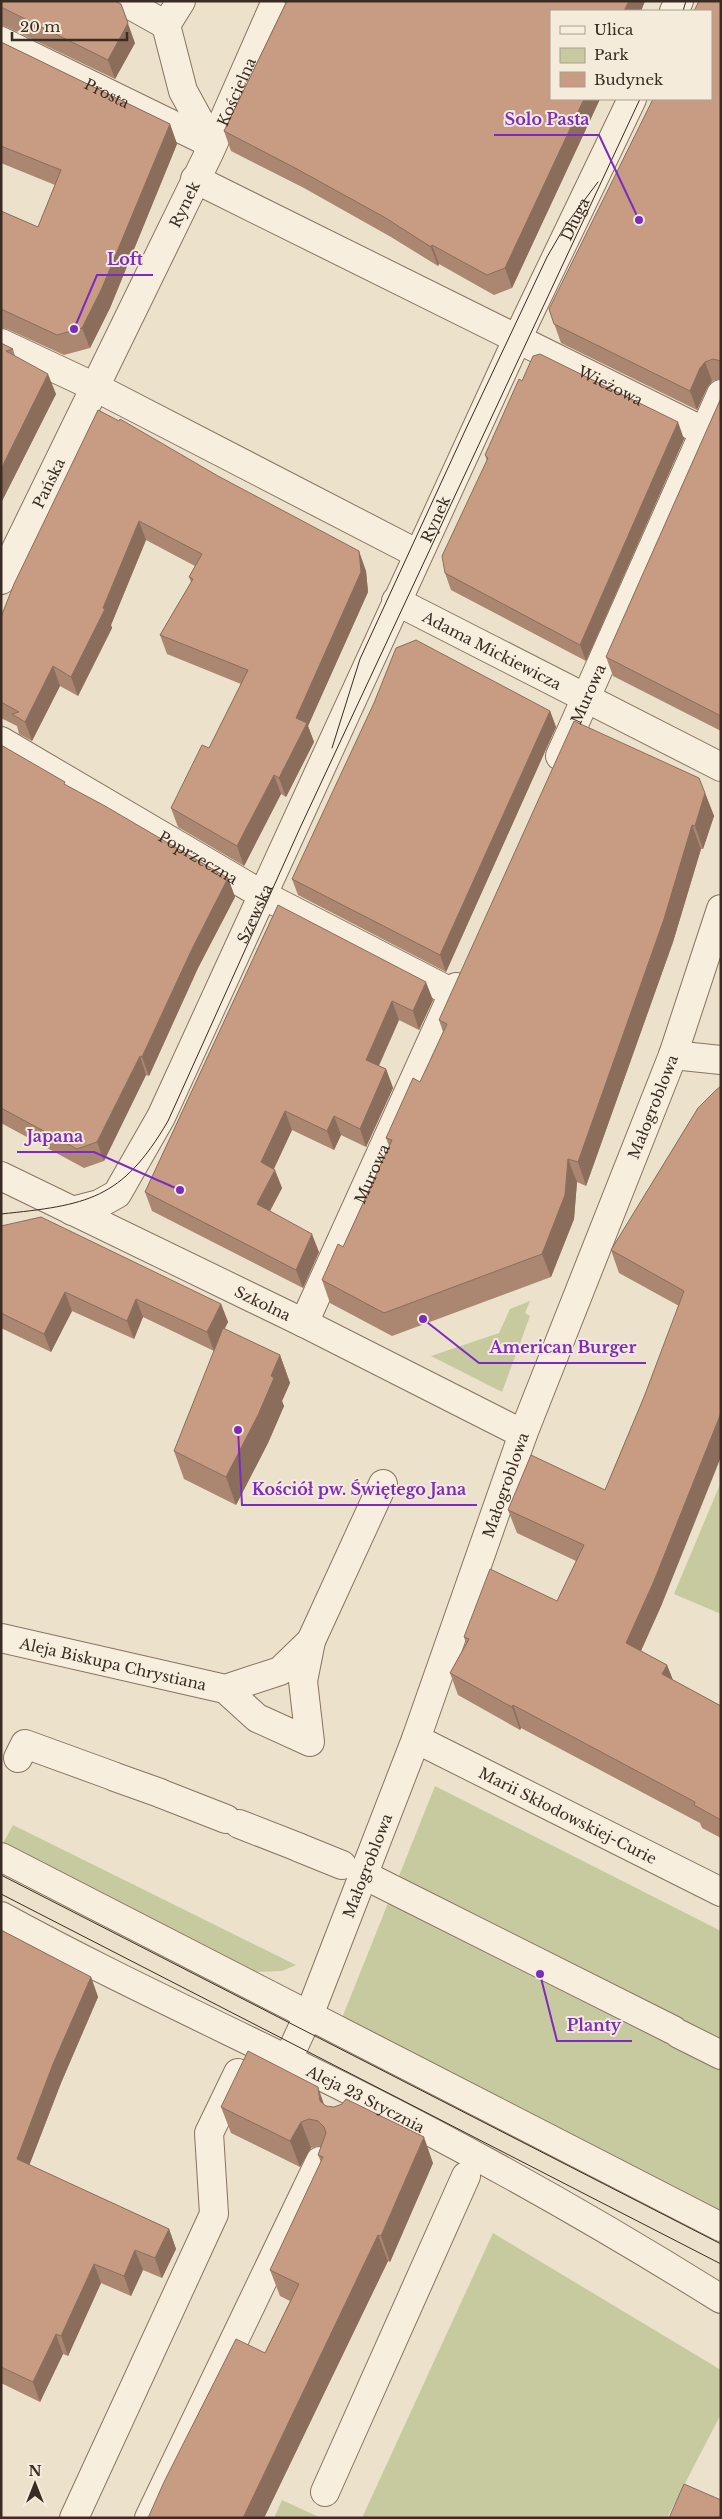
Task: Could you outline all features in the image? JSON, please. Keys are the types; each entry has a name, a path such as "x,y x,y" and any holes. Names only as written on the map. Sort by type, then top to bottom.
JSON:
{"street":[{"path":"123,1 166,25 183,91 212,144"},
{"path":"166,25 181,1"},
{"name":"Kościelna","path":"195,180 210,151 276,1"},
{"name":"Prosta","path":"1,41 212,144"},
{"name":"Długa","path":"518,339 632,100"},
{"name":"Rynek","path":"400,593 518,339 195,180 96,388 418,554"},
{"name":"Wieżowa","path":"518,339 703,431"},
{"path":"1,343 96,388"},
{"name":"Pańska","path":"1,580 96,388"},
{"name":"Murowa","path":"550,779 721,394"},
{"name":"Adama Mickiewicza","path":"400,593 586,699 721,767"},
{"name":"Szewska","path":"72,1211 99,1204 117,1194 161,1117 261,894 400,593"},
{"name":"Poprzeczna","path":"1,741 261,894 453,993"},
{"name":"Małogroblowa","path":"288,2059 308,2014 416,1739 523,1434 673,1055 721,909"},
{"name":"Murowa","path":"304,1323 465,966"},
{"path":"673,1055 721,1060"},
{"name":"Szkolna","path":"1,1176 304,1323 523,1434"},
{"name":"Aleja Biskupa Chrystiana","path":"1,1638 225,1689 257,1718 309,1748 303,1681 311,1641 383,1484"},
{"name":"Aleja Biskupa Chrystiana","path":"225,1689 280,1671 311,1641"},
{"name":"Marii Skłodowskiej-Curie","path":"416,1739 721,1892"},
{"path":"18,1758 25,1744 161,1793 342,1865"},
{"path":"1,1858 721,2227"},
{"path":"374,1880 721,2055"},
{"name":"Aleja 23 Stycznia","path":"1,1916 288,2059 349,2103 500,2168 650,2255 721,2299"},
{"path":"74,2518 214,2214 209,2133 252,2042"},
{"path":"149,2518 320,2161"},
{"path":"325,2492 466,2176"}],"green space":[{"path":"530,1301 525,1313 530,1316 502,1392 431,1356 499,1333 510,1309"},
{"path":"721,1482 721,1614 674,1594"},
{"path":"435,1786 721,1931 721,2213 342,2018"},
{"path":"13,1825 296,1965 282,1971 251,1972 1,1847"},
{"path":"493,2233 721,2370 721,2414 667,2518 362,2518"},
{"path":"282,2500 321,2518 274,2518"}],"building":[{"path":"1,1 115,1 121,4 128,23 108,60 1,7"},
{"path":"287,1 629,1 624,10 550,10 550,100 584,100 505,268 487,275 432,245 431,247 384,217 224,131"},
{"path":"699,1 721,1 721,361 713,359 705,362 700,368 690,391 554,324 549,309 653,100 712,100 712,10 694,10"},
{"path":"1,42 170,124 102,288 82,328 57,335 1,309 1,211 38,227 61,170 1,146"},
{"path":"1,343 13,349 6,351 48,374 1,469"},
{"path":"540,354 678,422 580,645 445,573 442,556 488,458 485,455 519,379 522,381 533,356"},
{"path":"721,398 721,716 606,657"},
{"path":"98,410 119,421 120,419 218,476 359,551 361,572 296,718 307,723 279,778 274,775 237,846 171,808 202,745 209,748 248,670 160,635 193,579 189,577 202,554 139,521 103,608 105,609 71,677 53,666 25,722 12,714 19,712 1,702 1,617 14,584"},
{"path":"416,640 550,711 440,955 292,879 374,703 396,648"},
{"path":"574,721 699,778 705,793 695,826 692,825 664,919 578,1162 568,1159 565,1195 542,1254 384,1313 322,1280 338,1244 343,1247 392,1140 386,1138 413,1078 420,1082 447,1024 439,1020"},
{"path":"1,745 65,782 64,784 228,878 192,949 142,1057 140,1056 97,1142 77,1149 1,1108"},
{"path":"278,905 426,982 413,1011 392,1001 366,1060 386,1069 360,1129 334,1116 327,1131 285,1111 261,1162 275,1170 257,1204 312,1234 296,1270 145,1192"},
{"path":"721,1086 721,1413 654,1581 626,1643 667,1665 662,1674 721,1706 721,1820 694,1805 695,1802 450,1673 469,1639 464,1637 490,1569 557,1601 584,1545 508,1510 531,1455 605,1490 644,1397 684,1291 611,1250 698,1108"},
{"path":"41,1217 221,1304 207,1332 136,1299 127,1321 65,1292 44,1334 1,1313 1,1226"},
{"path":"223,1328 280,1355 271,1376 274,1378 258,1415 226,1477 174,1451"},
{"path":"1,1930 91,1977 53,2064 17,2159 169,2229 155,2258 135,2250 124,2276 94,2264 61,2336 56,2334 33,2382 1,2367"},
{"path":"248,2051 318,2087 320,2101 326,2106 334,2107 342,2104 346,2099 424,2137 381,2236 378,2235 243,2518 148,2518 164,2482 236,2339 265,2353 299,2284 270,2270 323,2157 318,2155 326,2133 324,2127 318,2121 309,2119 301,2122 290,2141 221,2107"},
{"path":"684,2484 721,2500 721,2518 669,2518"}],"tram line":[{"path":"683,10 686,1"},
{"path":"1,1214 57,1207 100,1194 118,1183 135,1168 168,1121 300,828 640,100"},
{"path":"332,748 360,659 464,433 547,257 565,226 598,182"},
{"path":"1,1875 721,2244"},
{"path":"1,1894 721,2264"}],"place":[{"name":"Solo Pasta","path":"639,220"},
{"name":"Loft","path":"74,329"},
{"name":"Japana","path":"180,1190"},
{"name":"American Burger","path":"423,1319"},
{"name":"Kościół pw. Świętego Jana","path":"238,1430"},
{"name":"Planty","path":"540,1974"}]}
